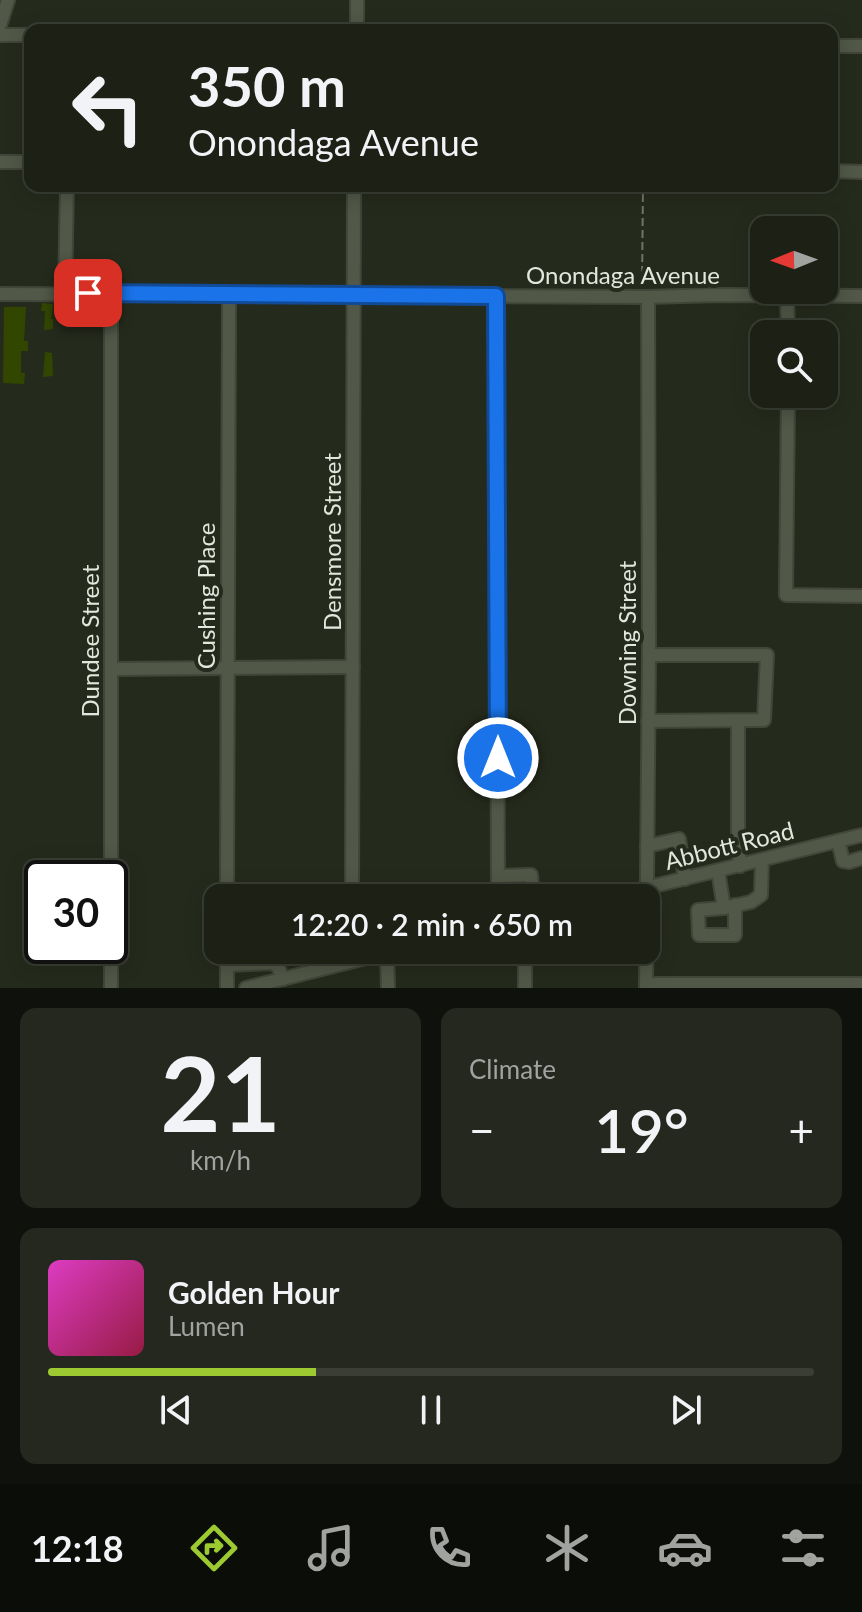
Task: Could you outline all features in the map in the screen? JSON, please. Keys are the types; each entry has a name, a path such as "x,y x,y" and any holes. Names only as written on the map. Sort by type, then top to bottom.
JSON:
{"street":[{"path":"0,25 8,0"},
{"path":"357,0 357,24"},
{"path":"0,35 24,35"},
{"path":"838,46 862,46"},
{"path":"0,162 24,162"},
{"path":"838,171 862,172"},
{"path":"65,293 67,192"},
{"name":"Densmore Street","path":"352,884 354,192"},
{"name":"Onondaga Avenue","path":"0,294 750,296"},
{"name":"Dundee Street","path":"111,294 111,988"},
{"name":"Cushing Place","path":"227,884 229,295"},
{"path":"496,296 498,884"},
{"name":"Onondaga Avenue","path":"838,296 862,296"},
{"name":"Downing Street","path":"647,884 648,297"},
{"path":"788,408 786,595 862,596"},
{"path":"648,721 764,720 767,655 649,655"},
{"path":"111,669 353,667"},
{"path":"738,721 740,866"},
{"path":"647,846 679,839 685,879"},
{"name":"Abbott Road","path":"660,885 838,841 861,839"},
{"path":"838,841 843,861 862,858"},
{"path":"718,871 730,907 751,902 761,895 762,860"},
{"path":"498,876 531,875 532,884"},
{"path":"227,988 227,965 276,964 291,981"},
{"path":"245,965 248,988 291,981 332,964"},
{"path":"388,988 391,964"},
{"path":"525,964 525,988"},
{"name":"Downing Street","path":"646,964 646,986"},
{"path":"646,986 862,984"}],"path":[{"path":"643,192 642,291 648,297"}],"building":[{"path":"42,303 53,304 53,329 44,330 45,311 41,311"},
{"path":"4,307 26,307 24,341 28,341 28,351 21,351 24,384 3,383"},
{"path":"45,352 52,353 53,376 43,377"}],"route":[{"path":"88,293 496,296 498,758"}]}
